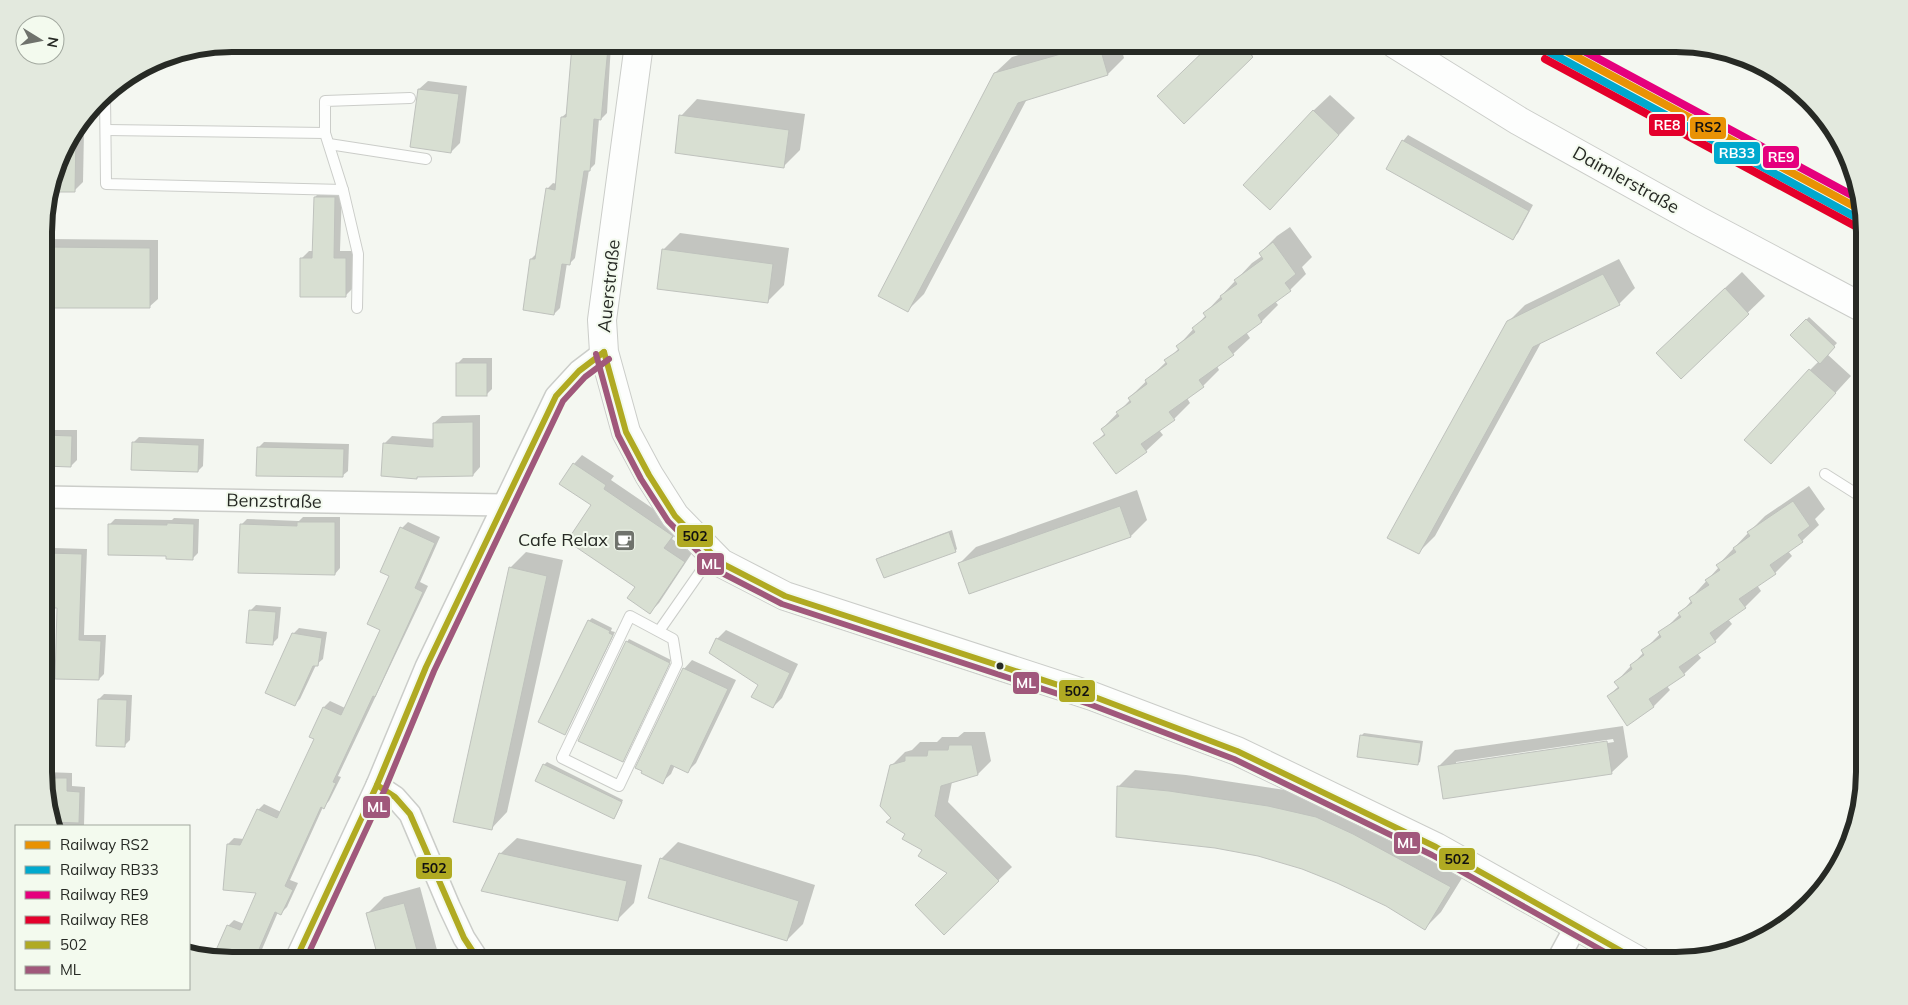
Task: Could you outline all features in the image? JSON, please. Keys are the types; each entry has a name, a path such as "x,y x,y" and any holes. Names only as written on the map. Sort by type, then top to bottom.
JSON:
{"street":[{"name":"Auerstraße","path":"299,952 377,785 426,668 556,396 580,371 604,352 602,320 638,52"},
{"name":"Daimlerstraße","path":"1408,52 1519,121 1699,221 1856,304"},
{"path":"604,352 626,432 649,475 675,516 720,563 785,596 1092,696 1238,751 1436,847 1623,952"},
{"name":"Benzstraße","path":"52,497 503,504"},
{"path":"377,785 395,797 410,814 449,906 464,938 473,952"},
{"path":"1562,952 1576,926"}],"lane":[{"path":"357,308 358,254 343,190 325,133 325,101 410,98"},
{"path":"105,105 106,184 343,190"},
{"path":"106,130 325,133"},
{"path":"329,144 426,159"},
{"path":"1825,474 1856,493"},
{"path":"659,630 712,554"},
{"path":"630,616 659,630 673,638 677,664 619,786 562,758 630,616"}],"building":[{"path":"571,52 608,52 601,120 594,119 590,171 584,171 570,265 562,264 554,315 523,310 530,259 535,259 546,188 555,190 561,117 566,117"},
{"path":"1068,52 1101,52 1108,75 1018,103 908,312 878,296 994,73"},
{"path":"1203,52 1248,52 1253,57 1184,124 1157,96"},
{"path":"418,89 459,94 451,153 410,147"},
{"path":"1313,110 1339,135 1270,210 1243,185"},
{"path":"679,115 789,130 784,168 675,153"},
{"path":"1402,140 1529,211 1513,240 1386,169"},
{"path":"76,144 75,192 57,192 66,164"},
{"path":"314,197 335,197 334,258 346,258 346,297 300,297 300,258 312,258"},
{"path":"1273,242 1296,274 1285,283 1291,291 1258,315 1262,322 1228,347 1234,355 1199,380 1204,387 1169,412 1175,420 1141,444 1147,452 1116,474 1093,443 1105,435 1101,429 1119,416 1116,412 1131,402 1128,398 1147,384 1145,380 1167,364 1164,360 1179,350 1176,346 1195,332 1192,328 1206,317 1203,313 1222,299 1220,296 1237,284 1234,280 1263,259 1259,253"},
{"path":"52,247 150,248 150,308 52,308"},
{"path":"662,249 773,264 768,303 657,289"},
{"path":"1603,274 1620,305 1533,347 1419,554 1387,538 1507,321"},
{"path":"1725,288 1749,314 1681,379 1656,353"},
{"path":"1806,319 1835,347 1820,364 1790,335"},
{"path":"456,363 487,363 487,396 456,396"},
{"path":"1809,369 1836,393 1771,464 1744,440"},
{"path":"473,422 473,476 417,477 417,479 381,476 383,443 433,447 433,423"},
{"path":"52,435 72,436 71,467 52,466"},
{"path":"132,442 199,445 198,472 131,470"},
{"path":"257,447 344,449 343,477 256,476"},
{"path":"573,463 606,485 604,489 673,536 664,548 685,562 650,614 627,598 635,587 567,541 591,505 559,484"},
{"path":"1793,501 1810,526 1798,535 1803,542 1770,565 1776,574 1739,599 1746,608 1710,633 1716,642 1679,667 1685,675 1649,699 1654,707 1627,726 1607,696 1619,688 1614,682 1632,669 1630,665 1644,655 1641,650 1661,637 1658,632 1681,617 1678,613 1692,603 1689,598 1709,585 1705,580 1720,570 1716,565 1736,552 1733,548 1750,536 1747,532"},
{"path":"1120,506 1131,537 969,594 958,563"},
{"path":"297,522 335,522 335,575 238,573 240,524 297,526"},
{"path":"167,523 194,524 193,560 166,559 166,556 108,555 108,524 167,525"},
{"path":"400,527 435,543 415,588 423,592 375,697 373,696 333,782 336,783 324,809 321,807 285,886 293,890 281,915 275,912 258,952 215,952 227,925 240,930 256,893 223,890 227,844 240,845 257,809 277,818 314,739 309,737 323,707 341,715 380,630 367,624 389,576 380,572"},
{"path":"949,532 956,552 884,578 876,559"},
{"path":"52,553 82,554 79,640 101,641 99,680 55,679 57,608 52,608"},
{"path":"509,567 547,576 492,830 453,822"},
{"path":"249,610 276,612 273,645 246,643"},
{"path":"588,620 610,631 609,633 613,635 565,735 538,722"},
{"path":"292,633 322,638 318,666 313,666 295,706 265,693"},
{"path":"716,638 790,673 773,708 751,697 758,685 709,653"},
{"path":"626,641 670,663 623,762 578,741"},
{"path":"683,668 728,689 688,773 671,765 663,784 635,768"},
{"path":"98,699 127,700 125,747 96,746"},
{"path":"1360,735 1421,743 1418,765 1357,757"},
{"path":"1607,741 1612,774 1443,799 1438,766"},
{"path":"949,745 972,745 978,775 941,786 935,816 999,881 944,935 915,905 947,873 918,856 922,850 902,839 905,834 886,822 891,818 880,806 890,765 905,761 905,756 927,756 928,750 948,750"},
{"path":"543,764 622,802 614,819 535,781"},
{"path":"52,778 67,778 67,791 80,792 79,823 60,822"},
{"path":"1117,786 1169,791 1268,806 1316,817 1353,834 1451,887 1425,930 1386,906 1302,869 1258,856 1215,848 1116,837"},
{"path":"499,853 627,881 618,921 481,891"},
{"path":"660,858 799,901 787,941 648,898"},
{"path":"404,903 418,952 377,952 366,913"}],"rail line":[{"name":"RB33","path":"1549,52 1855,217"},
{"name":"RS2","path":"1568,52 1853,206"},
{"name":"RE9","path":"1586,52 1851,195"},
{"name":"RE8","path":"1545,59 1855,226"}],"transit line":[{"name":"502","path":"604,352 626,432 649,475 675,516 721,563 785,596 1092,696 1237,751 1436,847 1623,952"},
{"name":"502","path":"299,952 377,785 426,667 556,396 579,371 604,352"},
{"name":"ML","path":"596,354 618,435 641,479 668,521 716,570 782,604 1089,704 1234,759 1432,855 1605,952"},
{"name":"ML","path":"309,952 385,789 434,671 563,401 585,377 609,359"},
{"name":"502","path":"377,785 395,797 410,814 464,938 473,952"}],"place":[{"name":"Cafe Relax","path":"624,540"}]}
